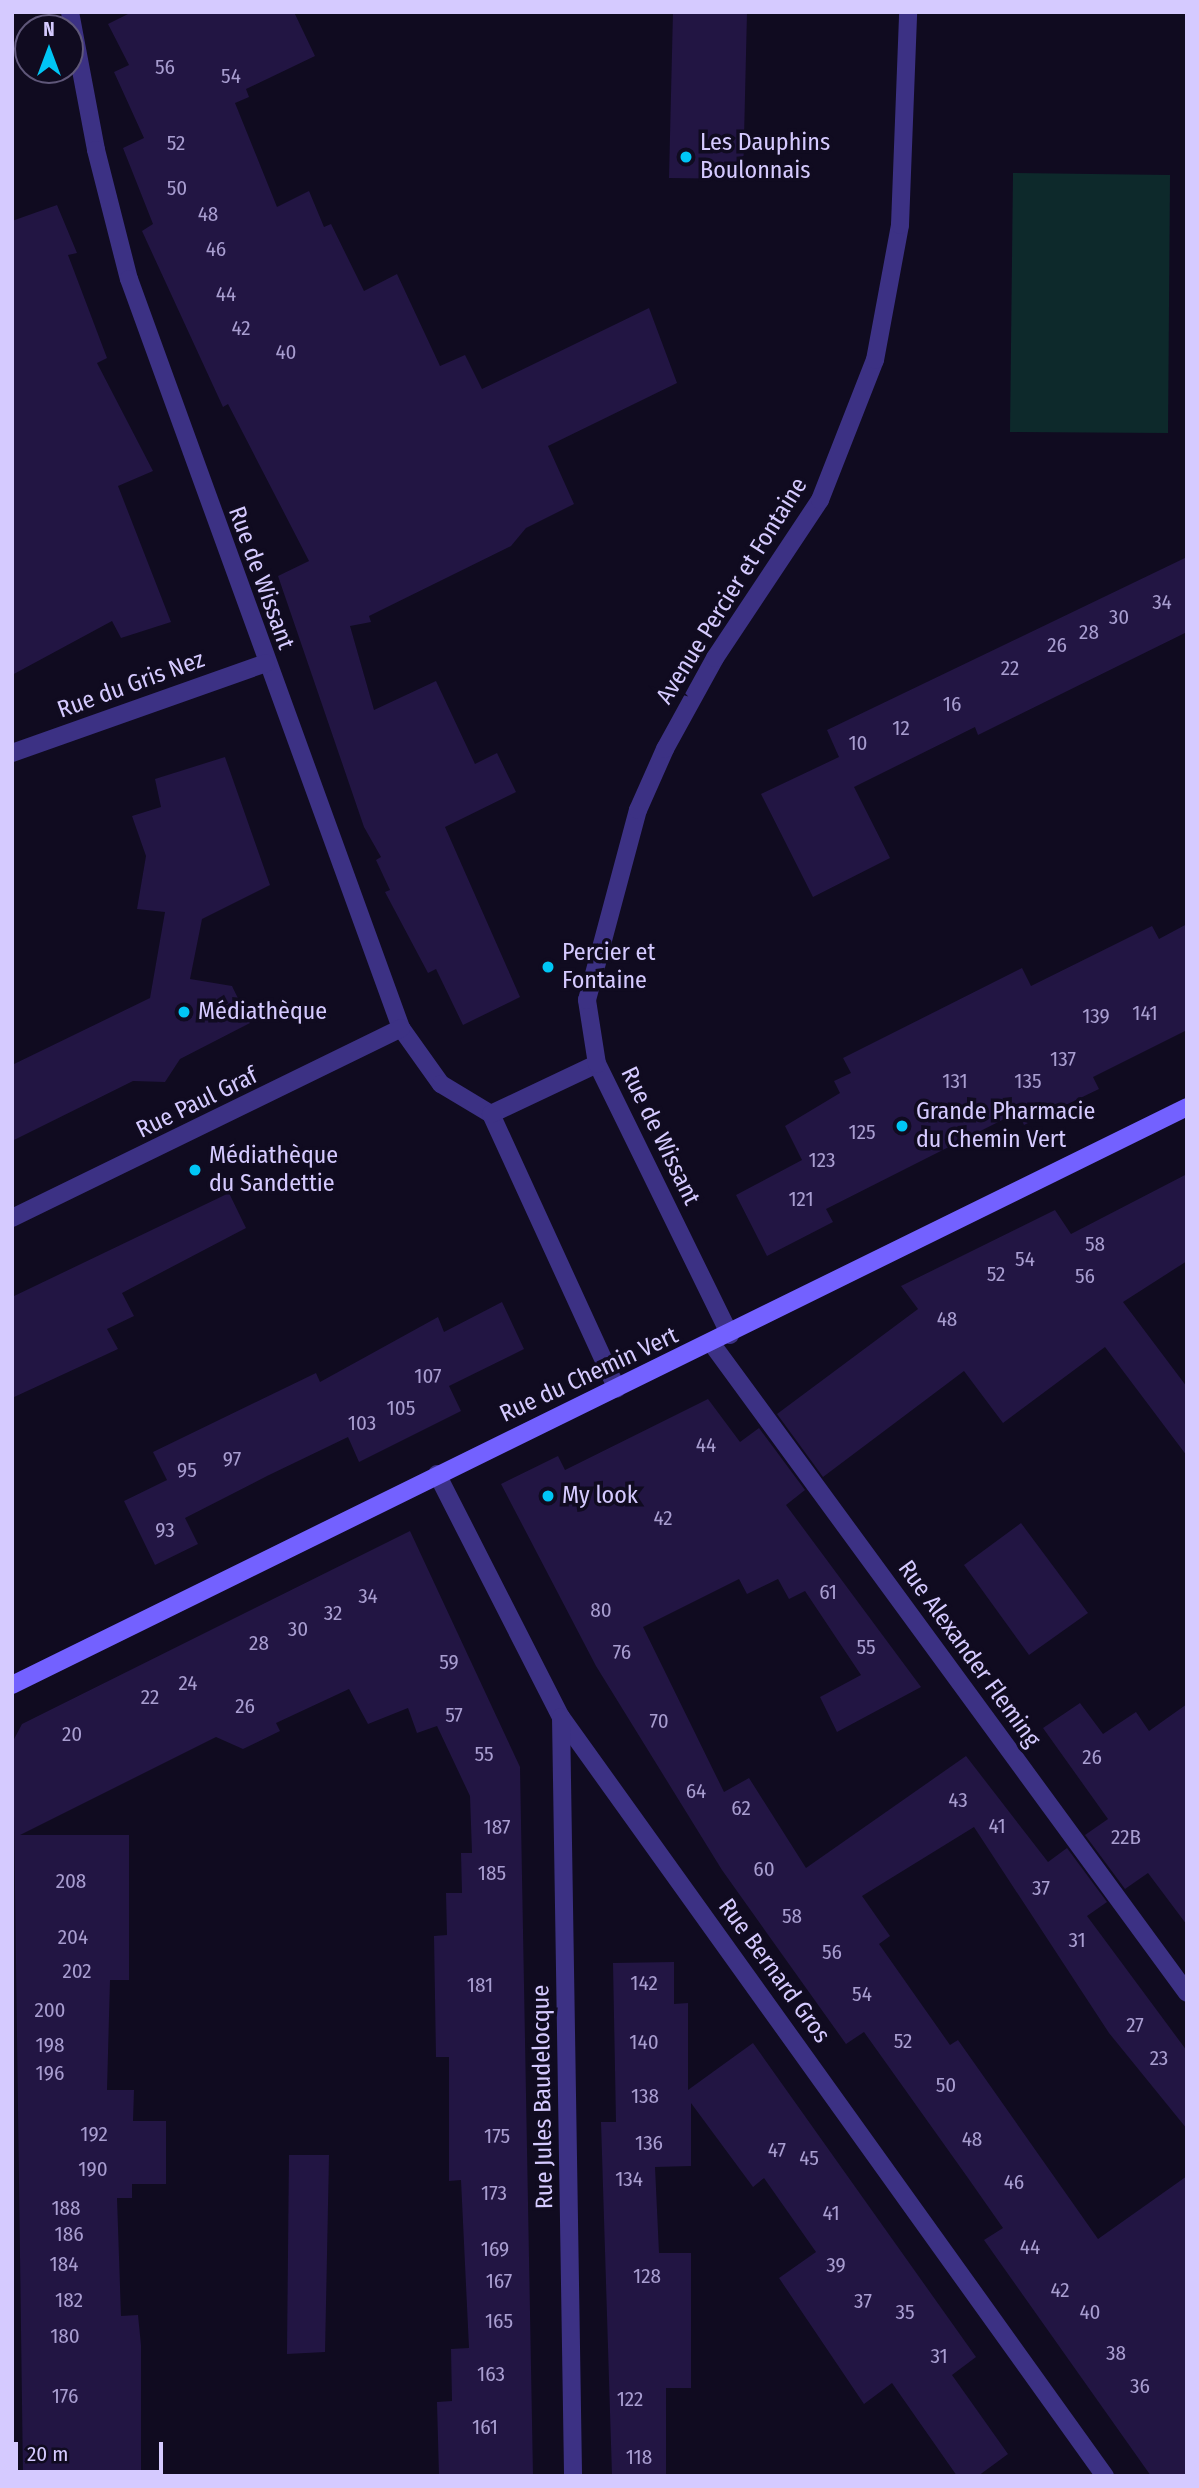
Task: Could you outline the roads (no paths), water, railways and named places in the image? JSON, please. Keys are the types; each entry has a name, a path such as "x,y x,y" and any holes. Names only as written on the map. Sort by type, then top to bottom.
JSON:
{"street":[{"name":"Rue de Wissant","path":"71,12 91,130 129,279 266,663 401,1028 432,1076 491,1114 597,1064 730,1335"},
{"name":"Avenue Percier et Fontaine","path":"597,1064 587,1000 638,810 695,692 820,499 876,360 900,225 908,12"},
{"name":"Rue du Gris Nez","path":"12,753 266,663"},
{"name":"Rue Paul Graf","path":"12,1218 401,1028"},
{"name":"Rue du Chemin Vert","path":"12,1685 437,1474 712,1344 1187,1107"},
{"path":"491,1114 617,1389"},
{"name":"Rue Alexander Fleming","path":"712,1344 1187,1993"},
{"name":"Rue Bernard Gros","path":"437,1474 561,1717 1096,2472"},
{"name":"Rue Jules Baudelocque","path":"561,1717 573,2476"}],"place":[{"name":"Les Dauphins Boulonnais","path":"686,157"},
{"name":"Percier et Fontaine","path":"548,967"},
{"name":"Médiathèque","path":"184,1012"},
{"name":"Grande Pharmacie du Chemin Vert","path":"902,1126"},
{"name":"Médiathèque du Sandettie","path":"195,1170"},
{"name":"My look","path":"548,1496"}]}
